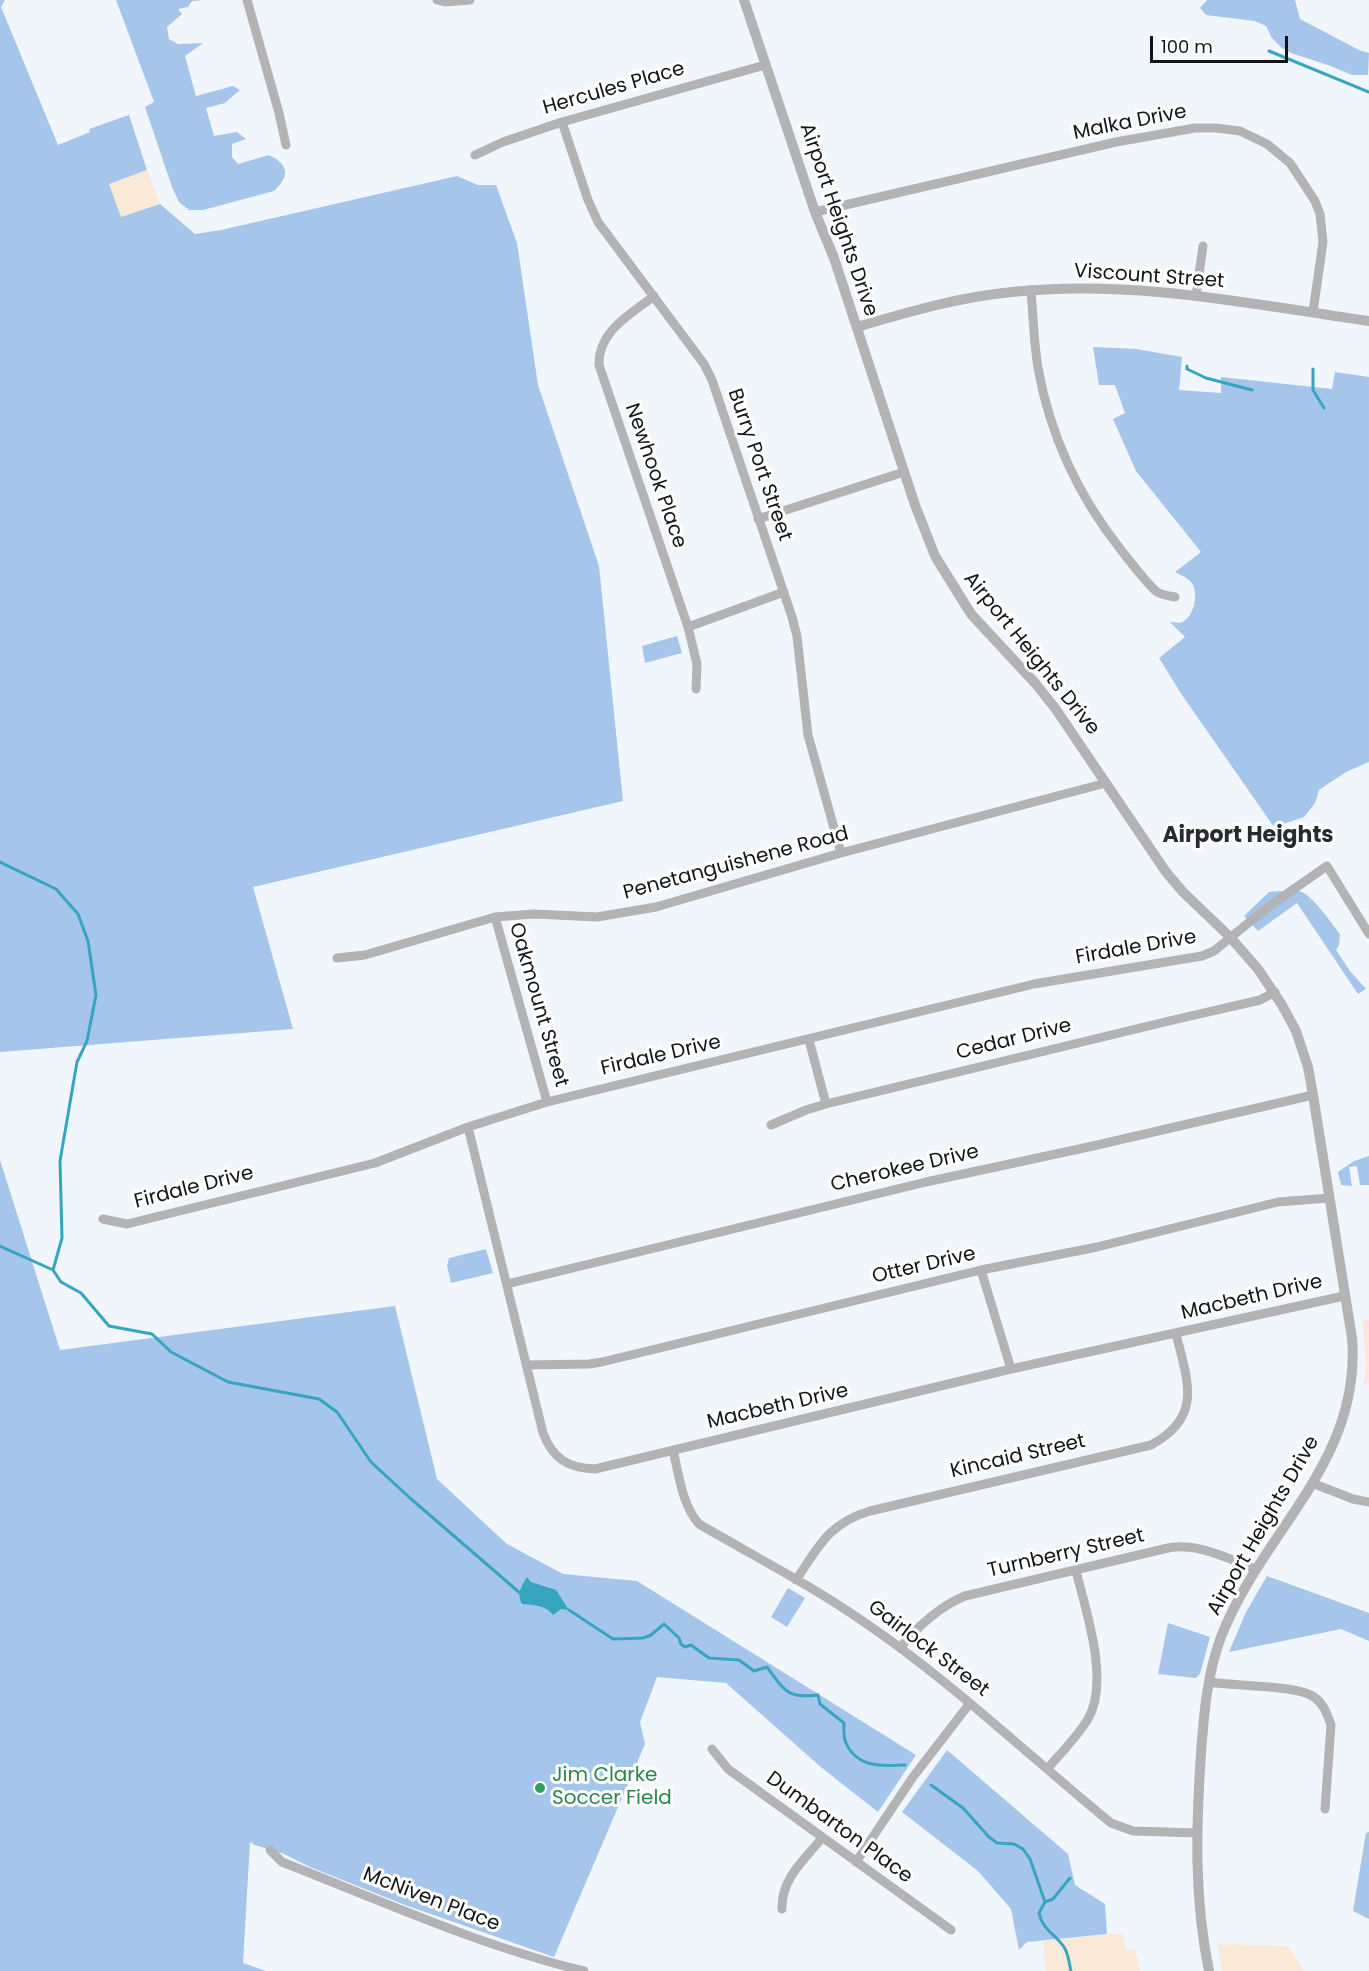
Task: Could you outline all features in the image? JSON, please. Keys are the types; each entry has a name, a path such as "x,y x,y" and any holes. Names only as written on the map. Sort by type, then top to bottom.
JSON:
{"street":[{"path":"246,0 279,112 286,145"},
{"path":"437,0 445,2 470,0"},
{"name":"Airport Heights Drive","path":"744,0 815,212 834,258 904,472 935,556 971,614 1049,700 1173,882 1230,937 1275,992 1293,1025 1302,1049 1313,1095 1353,1350 1351,1386 1342,1425 1331,1450 1312,1484 1256,1569 1221,1636 1211,1669 1204,1717 1197,1833 1200,1912 1209,1971"},
{"name":"Hercules Place","path":"475,155 503,142 562,122 765,64"},
{"name":"Burry Port Street","path":"562,122 594,215 708,369 797,636 808,735 841,854"},
{"name":"Malka Drive","path":"815,212 1116,142 1196,128 1240,131 1267,144 1290,163 1315,201 1320,214 1323,242 1313,312"},
{"path":"1196,296 1203,246"},
{"name":"Viscount Street","path":"857,327 991,294 1031,290 1111,288 1196,296 1369,321"},
{"path":"1031,290 1038,366 1043,390 1057,437 1076,480 1099,520 1130,561 1158,592 1175,597"},
{"name":"Newhook Place","path":"654,296 608,333 600,348 599,365 688,627 697,664 696,689"},
{"path":"758,519 904,472"},
{"path":"688,627 784,592"},
{"name":"Penetanguishene Road","path":"337,958 365,956 495,917 534,914 597,917 637,911 1106,783"},
{"name":"Firdale Drive","path":"103,1219 127,1224 375,1163 468,1126 547,1102 1034,984 1192,959 1214,951 1268,907 1327,866 1369,934"},
{"name":"Oakmount Street","path":"495,917 547,1102"},
{"name":"Cedar Drive","path":"771,1125 826,1104 1260,1000 1275,992"},
{"path":"809,1040 826,1104"},
{"name":"Cherokee Drive","path":"507,1284 926,1182 1313,1095"},
{"name":"Macbeth Drive","path":"468,1126 537,1410 548,1446 556,1456 580,1468 595,1469 1011,1370 1344,1296"},
{"name":"Otter Drive","path":"527,1365 602,1362 981,1270 1097,1246 1278,1202 1329,1198"},
{"path":"981,1270 1011,1370"},
{"name":"Kincaid Street","path":"796,1580 828,1533 852,1517 1151,1445 1164,1438 1185,1414 1187,1402 1188,1389 1176,1334"},
{"name":"Gairlock Street","path":"673,1450 687,1507 699,1524 796,1580 900,1648 970,1703 1111,1823 1132,1831 1197,1833"},
{"path":"1312,1484 1353,1499 1369,1502"},
{"name":"Turnberry Street","path":"900,1648 915,1631 957,1599 1168,1548 1183,1546 1200,1549 1256,1569"},
{"path":"1047,1768 1088,1719 1095,1703 1098,1665 1076,1571"},
{"path":"1209,1682 1292,1690 1314,1697 1321,1704 1331,1725 1325,1809"},
{"path":"856,1862 913,1777 970,1703"},
{"name":"Dumbarton Place","path":"712,1749 728,1769 951,1930"},
{"path":"782,1909 784,1888 789,1879 822,1838"},
{"name":"McNiven Place","path":"270,1850 282,1862 410,1913 484,1941 584,1971"}],"shaded area":[{"path":"0,0 5,0 1,7 58,145 90,132 89,129 129,115 147,170 109,184 121,217 160,204 195,234 457,176 478,185 496,185 517,243 538,385 599,566 623,801 253,887 293,1029 0,1052"},
{"path":"116,0 204,0 192,1 188,7 178,9 182,14 167,27 169,39 178,44 203,43 185,56 196,96 233,86 240,90 225,103 206,108 214,136 237,132 246,139 232,144 232,157 238,164 269,155 276,159 284,167 285,176 274,191 203,210 189,210 179,202 145,107 154,102"},
{"path":"1207,0 1295,0 1300,19 1369,53 1368,75 1352,75 1291,53 1272,38 1266,26 1255,21 1206,15 1200,8"},
{"path":"147,170 160,204 121,217 108,184"},
{"path":"1093,347 1136,349 1182,357 1179,390 1221,393 1221,377 1332,389 1335,372 1369,377 1369,762 1346,772 1319,790 1315,803 1304,817 1274,827 1182,695 1159,658 1185,637 1170,622 1185,621 1194,606 1195,593 1192,583 1175,572 1201,552 1136,471 1113,419 1125,413 1115,385 1099,385"},
{"path":"677,636 682,653 645,663 642,646"},
{"path":"1269,892 1304,893 1321,910 1340,934 1336,950 1366,989 1358,994 1297,903 1258,931 1244,916"},
{"path":"1369,1156 1369,1185 1360,1185 1357,1166 1349,1167 1352,1186 1341,1185 1338,1172 1354,1161"},
{"path":"0,1160 60,1350 395,1306 437,1479 507,1544 563,1574 637,1581 916,1755 878,1812 822,1768 726,1683 657,1677 640,1722 645,1744 554,1957 405,1905 250,1842 243,1963 266,1971 0,1971"},
{"path":"486,1249 493,1273 451,1283 447,1266 449,1258"},
{"path":"1369,1319 1369,1383 1364,1384 1366,1360 1362,1321"},
{"path":"1267,1576 1369,1613 1369,1641 1341,1629 1229,1652 1246,1612"},
{"path":"527,1577 531,1582 556,1590 569,1610 561,1609 553,1615 543,1607 522,1604 520,1593"},
{"path":"788,1588 805,1598 787,1627 771,1617"},
{"path":"1168,1623 1210,1637 1200,1674 1196,1678 1158,1674"},
{"path":"947,1750 1068,1854 1075,1885 1105,1904 1107,1934 1027,1942 1019,1950 1011,1909 978,1871 902,1812"},
{"path":"1369,1832 1369,1919 1353,1911 1366,1833"},
{"path":"1122,1933 1126,1951 1135,1949 1140,1971 1046,1971 1043,1941"},
{"path":"1217,1944 1288,1946 1304,1971 1222,1971"}],"waterway":[{"path":"1269,51 1369,92"},
{"path":"1187,366 1187,369 1206,378 1252,390"},
{"path":"1313,369 1313,390 1324,408"},
{"path":"0,862 56,889 78,914 88,941 96,995 87,1041 77,1062 60,1161 62,1238 53,1270"},
{"path":"0,1246 53,1270 61,1282 81,1293 109,1326 152,1334 171,1352 228,1382 319,1399 337,1412 371,1462 520,1593"},
{"path":"569,1610 613,1639 643,1638 651,1635 664,1624 679,1638 681,1644 685,1647 691,1645 709,1658 739,1660 754,1671 767,1667 787,1691 799,1696 818,1695 820,1704 844,1723 845,1741 857,1757 871,1764 905,1765"},
{"path":"931,1785 963,1808 997,1843 1014,1844 1023,1849 1030,1859 1045,1902 1039,1913 1041,1919 1064,1947 1071,1971"},
{"path":"1045,1902 1053,1899 1070,1878"}],"place":[{"name":"Jim Clarke Soccer Field","path":"540,1788"}],"district":[{"name":"Airport Heights","path":"1248,836"}]}
